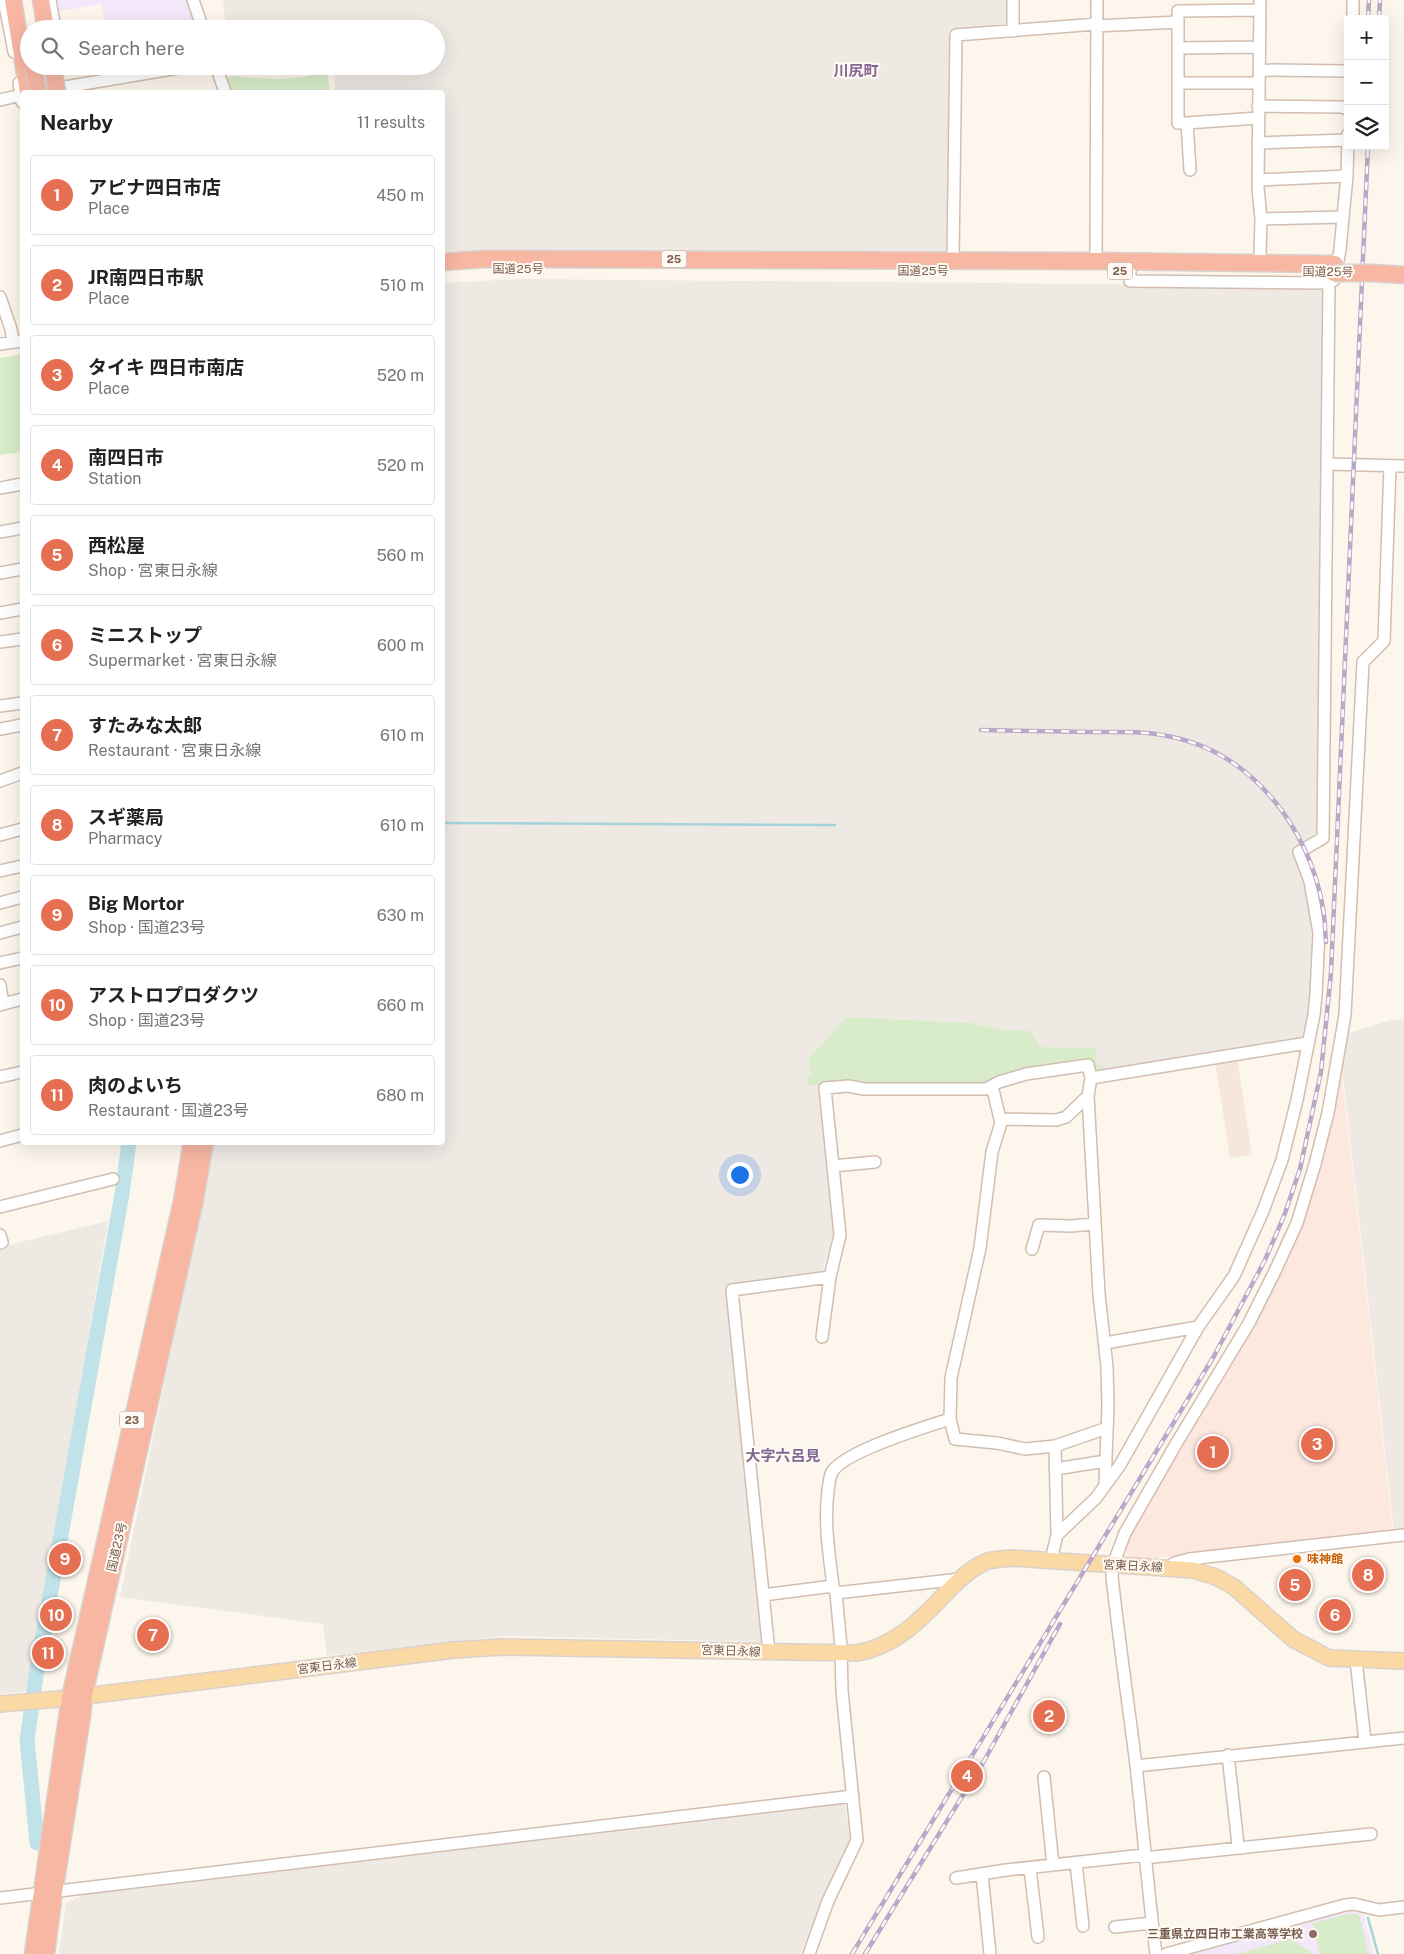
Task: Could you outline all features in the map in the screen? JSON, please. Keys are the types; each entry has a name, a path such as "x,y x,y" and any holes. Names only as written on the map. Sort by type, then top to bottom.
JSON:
{"highway":[{"path":"13,0 20,61"},
{"path":"21,0 25,20"},
{"path":"33,0 36,20"},
{"path":"41,0 44,20"},
{"path":"22,75 23,90"},
{"path":"34,75 36,90"},
{"path":"50,75 58,90"},
{"path":"55,75 59,90"},
{"name":"国道25号","path":"445,262 484,258 1096,261 1333,273"},
{"name":"国道25号","path":"445,272 473,268 1333,273 1404,266"},
{"name":"国道25号","path":"1373,268 1404,275"},
{"name":"国道23号","path":"33,1954 48,1892 81,1726 77,1696 180,1210 191,1145"},
{"name":"国道23号","path":"77,1696 194,1204 204,1145"},
{"name":"国道23号","path":"46,1954 48,1892"}],"main road":[{"name":"宮東日永線","path":"0,1704 501,1647 840,1653 867,1651 899,1637 918,1622 960,1579 979,1566 996,1560 1023,1558 1193,1570 1216,1577 1234,1587 1293,1639 1328,1658 1404,1661"}],"street":[{"path":"2,0 23,90"},
{"path":"50,0 53,20"},
{"path":"193,0 200,20"},
{"path":"1013,0 1013,31"},
{"path":"1096,261 1097,0"},
{"path":"1353,0 1353,15"},
{"path":"1260,256 1261,219 1258,180 1258,112 1258,83 1260,5 1178,11 1178,124 1258,112 1344,108"},
{"path":"953,260 956,35 1096,25 1178,22"},
{"path":"1178,48 1259,47"},
{"path":"1259,70 1344,71"},
{"path":"59,90 60,75"},
{"path":"64,90 143,75"},
{"path":"219,75 223,90"},
{"path":"1178,83 1258,83"},
{"path":"0,100 20,97"},
{"path":"1187,123 1190,170"},
{"path":"1258,143 1344,140"},
{"path":"1333,273 1334,280 1343,217 1347,176 1347,150"},
{"path":"1258,180 1347,176"},
{"path":"1261,219 1343,217"},
{"path":"1057,1535 1087,1508 1105,1486 1120,1464 1198,1327 1234,1276 1273,1187 1290,1131 1314,1014 1319,933 1310,881 1299,852 1323,838 1328,464 1333,273"},
{"path":"0,297 19,341 0,344"},
{"path":"1328,464 1404,466"},
{"path":"1156,1954 1144,1857 1136,1766 1112,1577 1113,1565 1124,1533 1249,1323 1276,1272 1297,1223 1324,1130 1345,1015 1363,662 1384,641 1390,466"},
{"path":"0,488 20,484"},
{"path":"0,532 20,528"},
{"path":"0,573 20,569"},
{"path":"0,613 20,609"},
{"path":"0,642 20,638"},
{"path":"0,706 20,703"},
{"path":"0,728 20,725"},
{"path":"0,781 20,774"},
{"path":"0,835 20,830"},
{"path":"0,871 20,866"},
{"path":"0,903 20,898"},
{"path":"0,933 20,928"},
{"path":"0,963 20,958"},
{"path":"0,985 2,1004 20,1000"},
{"path":"1091,1078 1307,1043"},
{"path":"822,1337 830,1277 840,1235 825,1088 848,1086 864,1089 986,1089 999,1082 1026,1074 1088,1065 1091,1078 1088,1096 1099,1294 1105,1343 1108,1405 1105,1486"},
{"path":"0,1077 20,1072"},
{"path":"992,1086 1001,1119 992,1152 980,1248 951,1378 950,1419 955,1439 997,1443 1025,1449 1055,1446 1107,1428"},
{"path":"1001,1119 1056,1120 1071,1113 1088,1096"},
{"path":"0,1141 20,1136"},
{"path":"833,1166 875,1162"},
{"path":"0,1207 113,1178"},
{"path":"1032,1249 1038,1225 1071,1226 1095,1224"},
{"path":"0,1235 2,1242 0,1243"},
{"path":"769,1652 732,1290 830,1277"},
{"path":"1105,1343 1198,1327"},
{"path":"809,1954 828,1901 857,1840 826,1509 831,1475 836,1467 869,1449 950,1419"},
{"path":"1051,1560 1057,1535 1055,1446"},
{"path":"1055,1469 1106,1461"},
{"path":"1172,1568 1174,1563 1189,1558 1404,1535"},
{"path":"763,1595 960,1579"},
{"path":"1356,1660 1365,1741"},
{"path":"1136,1766 1404,1738"},
{"path":"1228,1755 1238,1844 1241,1848"},
{"path":"1044,1777 1053,1865"},
{"path":"0,1898 853,1796"},
{"path":"956,1878 1053,1865 1371,1834"},
{"path":"1076,1863 1083,1926"},
{"path":"1030,1868 1038,1937"},
{"path":"982,1874 990,1954"},
{"path":"1166,1954 1354,1904 1379,1910 1404,1906"},
{"path":"1115,1927 1152,1923"}],"shaded area":[{"path":"51,0 191,0 198,20 105,20 102,4 53,12"},
{"path":"223,0 1010,0 1010,27 949,31 947,252 485,250 445,252 445,90 335,90 335,75 445,75 445,20 225,20"},
{"path":"520,279 1321,286 1325,290 1320,834 1294,852 1308,891 1314,938 1308,1028 1305,1038 1103,1069 1102,1066 1096,1064 1095,1048 1039,1047 1030,1031 997,1029 973,1023 848,1017 808,1059 811,1075 809,1085 818,1084 833,1234 823,1270 820,1274 728,1287 764,1642 505,1636 327,1656 323,1624 120,1597 213,1145 445,1145 445,283"},
{"path":"1404,1019 1404,1530 1394,1531 1340,1050 1342,1035 1391,1020"},
{"path":"1237,1057 1252,1155 1230,1158 1215,1061"},
{"path":"1341,1070 1393,1531 1129,1561 1125,1547 1130,1529 1280,1270"},
{"path":"108,1221 29,1691 0,1694 0,1247"},
{"path":"845,1803 850,1840 800,1954 59,1954 66,1903 91,1891"},
{"name":"三重県立四日市工業高等学校","path":"1353,1908 1363,1913 1374,1954 1181,1954"}],"green space":[{"path":"328,75 330,90 229,90 226,80 231,76 268,79"},
{"path":"20,354 20,452 0,455 0,358"},
{"path":"847,1017 973,1023 997,1029 1030,1031 1040,1047 1096,1048 1096,1064 1103,1066 1103,1069 1095,1071 1091,1064 984,1086 865,1086 848,1081 809,1086 807,1076 811,1075 808,1059"},
{"path":"1352,1913 1359,1915 1369,1954 1320,1954 1312,1923"},
{"path":"1290,1939 1311,1952 1311,1954 1236,1954"}],"waterway":[{"path":"445,823 835,825"},
{"path":"37,1843 27,1740 37,1669 122,1194 129,1145"},
{"path":"1368,1918 1378,1954"}],"railway":[{"path":"1368,15 1369,0"},
{"path":"1379,15 1380,0"},
{"path":"852,1954 1214,1356 1265,1260 1284,1216 1300,1169 1321,1072 1331,973 1368,150"},
{"path":"981,730 1148,733 1197,744 1225,758 1250,776 1271,797 1290,822 1305,849 1316,878 1323,908 1326,942"},
{"path":"865,1954 984,1761 1060,1624"}],"place":[{"name":"タイキ 四日市南店","path":"1317,1444"},
{"name":"アピナ四日市店","path":"1213,1452"},
{"name":"Big Mortor","path":"65,1559"},
{"name":"味神館","path":"1297,1559"},
{"name":"スギ薬局","path":"1368,1575"},
{"name":"西松屋","path":"1295,1585"},
{"name":"アストロプロダクツ","path":"56,1615"},
{"name":"ミニストップ","path":"1335,1615"},
{"name":"すたみな太郎","path":"153,1635"},
{"name":"肉のよいち","path":"48,1653"},
{"name":"JR南四日市駅","path":"1049,1716"},
{"name":"南四日市","path":"967,1776"},
{"name":"三重県立四日市工業高等学校","path":"1313,1934"}],"district":[{"name":"川尻町","path":"856,71"},
{"name":"大字六呂見","path":"783,1456"}]}
